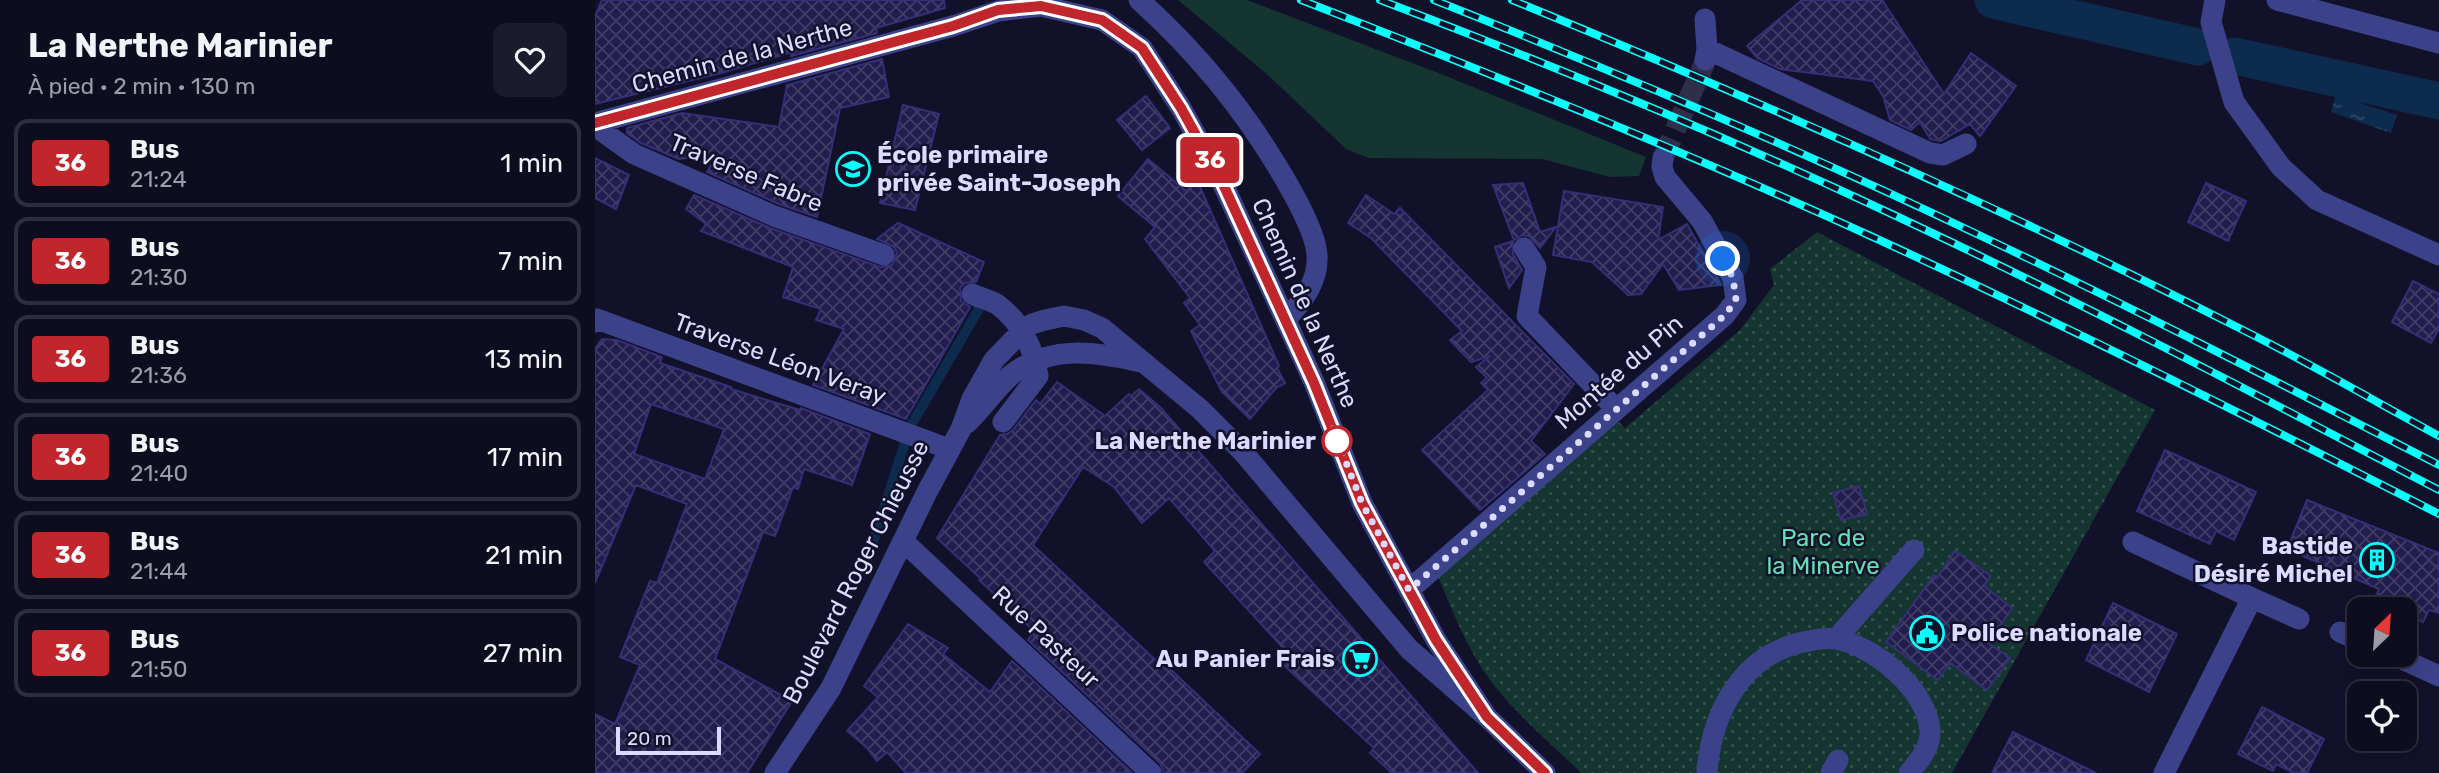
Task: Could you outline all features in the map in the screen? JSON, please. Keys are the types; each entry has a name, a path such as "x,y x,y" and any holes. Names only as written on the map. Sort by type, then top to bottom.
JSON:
{"street":[{"path":"1139,0 1173,30 1226,90 1276,163 1303,210 1317,254 1314,277 1307,297 1286,319"},
{"path":"2215,0 2211,22 2234,102 2281,167 2318,200 2439,255"},
{"path":"2277,0 2439,43"},
{"name":"Chemin de la Nerthe","path":"595,125 953,26 998,10 1041,6 1102,20 1142,48 1181,108 1223,184 1286,319 1362,503 1436,640 1487,717"},
{"path":"1705,19 1706,56 1930,153 1943,155 1966,144"},
{"name":"Traverse Fabre","path":"595,125 634,154 647,160 774,216 884,256"},
{"name":"Montée du Pin","path":"1409,590 1725,315 1736,300 1733,278 1702,221 1665,177 1663,158"},
{"path":"1524,247 1536,267 1527,316 1616,409"},
{"path":"972,294 997,305 1031,344 1036,361 1038,376 1003,422"},
{"name":"Boulevard Roger Chieusse","path":"785,769 831,688 961,429 983,377 1007,345 1021,332 1032,324 1064,316 1084,320 1102,328 1200,409 1243,451 1409,649 1487,717 1545,773"},
{"name":"Traverse Léon Veray","path":"595,322 597,319 949,449"},
{"name":"Boulevard Roger Chieusse","path":"961,429 1012,374 1036,361 1081,351 1141,362"},
{"name":"Rue Pasteur","path":"903,541 1151,773"},
{"path":"2133,542 2299,619"},
{"path":"1836,639 1914,550"},
{"path":"2165,773 2252,598"},
{"path":"1707,773 1709,752 1721,712 1742,679 1760,660 1793,645 1815,639 1836,639 1880,657 1915,691 1926,713 1930,732 1927,747 1909,773"},
{"path":"2417,666 2434,674"}],"green space":[{"path":"1178,0 1247,0 1441,74 1646,157 1639,176 1610,177 1542,159 1369,158 1346,149 1269,76"},
{"name":"Parc de la Minerve","path":"1817,232 2155,410 1952,773 1581,773 1513,707 1488,678 1466,641 1437,574 1616,419 1625,428 1740,330 1774,285 1770,269"}],"water":[{"path":"2336,95 2397,115 2391,133 2331,112"}],"building":[{"path":"602,0 944,0 945,8 876,28 877,33 791,56 792,52 721,73 595,104 595,16"},
{"path":"1802,0 1882,0 1944,94 1971,53 2016,86 1980,136 1970,124 1941,141 1930,139 1920,122 1911,130 1890,120 1883,96 1873,81 1780,69 1757,58 1747,46"},
{"path":"882,59 889,97 840,108 817,217 779,204 707,172 717,155 679,159 641,143 627,133 627,128 682,113 779,127 787,85"},
{"path":"1146,96 1170,128 1142,150 1117,120"},
{"path":"903,105 939,114 915,210 880,203"},
{"path":"595,158 629,175 616,209 595,198"},
{"path":"1148,159 1186,191 1197,180 1279,366 1277,368 1285,383 1276,388 1250,419 1222,392 1191,331 1200,325 1184,303 1190,298 1145,239 1155,227 1118,196"},
{"path":"1523,183 1540,232 1556,227 1540,248 1529,236 1523,235 1514,240 1493,185"},
{"path":"2206,183 2246,201 2228,241 2188,222"},
{"path":"1564,191 1663,207 1658,240 1687,224 1721,285 1679,290 1663,264 1641,294 1628,295 1592,262 1553,255"},
{"path":"694,195 770,228 880,267 892,265 897,253 893,246 877,239 898,223 984,262 976,282 965,283 960,288 961,301 970,307 906,419 813,385 844,329 816,320 821,309 783,297 793,267 701,231 706,224 686,209"},
{"path":"1366,195 1394,214 1400,208 1574,384 1531,441 1545,454 1480,510 1422,450 1488,390 1481,383 1487,378 1476,367 1490,356 1471,362 1450,340 1462,331 1371,238 1348,223"},
{"path":"1513,241 1513,254 1522,270 1509,288 1495,247"},
{"path":"2413,281 2439,294 2439,328 2431,343 2392,322"},
{"path":"602,339 617,340 662,357 660,363 731,389 800,410 801,408 870,434 852,485 804,469 798,489 793,487 775,536 763,532 715,659 792,701 747,773 595,773 595,714 615,724 640,665 620,657 650,581 657,583 687,504 636,485 595,583 595,349","holes":["651,404 724,429 705,479 634,454"]},
{"path":"1057,382 1105,416 1129,394 1131,396 1139,389 1161,408 1478,773 1392,773 1370,753 1374,748 1277,659 1285,650 1204,562 1215,551 1169,498 1142,523 1114,487 1083,467 1033,545 1260,754 1242,773 1164,773 1160,763 1028,640 1034,631 937,538 1000,435 1013,430 1036,400 1040,404"},
{"path":"2165,450 2256,492 2234,540 2216,531 2210,544 2137,511"},
{"path":"1859,486 1867,514 1841,520 1833,493"},
{"name":"Bastide Désiré Michel","path":"2307,500 2439,553 2439,613 2429,610 2423,622 2417,620 2417,597 2375,597 2379,589 2287,549"},
{"path":"1955,551 1991,576 1984,586 2012,608 1988,643 2010,658 1987,690 1950,663 1938,680 1886,642 1934,575 1937,578"},
{"path":"2113,603 2177,634 2149,692 2086,660"},
{"path":"908,624 948,648 943,654 990,692 1012,661 1132,773 906,773 887,752 877,761 866,747 847,731 878,697 864,686"},
{"path":"2262,707 2324,739 2307,773 2294,773 2276,764 2273,771 2238,754"},
{"path":"2013,732 2096,773 1992,773"}],"waterway":[{"path":"1993,0 2198,47"},
{"path":"2235,56 2439,101"},
{"path":"868,558 910,427 980,307"}],"tunnel":[{"path":"1663,158 1705,62"}],"railway":[{"path":"1301,0 1590,115 1875,238 2159,373 2439,514"},
{"path":"1380,0 1626,97 1868,203 2084,307 2439,490"},
{"path":"1434,0 1709,113 1846,173 2154,320 2439,465"},
{"path":"1512,0 1786,115 2057,238 2261,339 2439,436"}],"bus line":[{"name":"36","path":"595,123 953,26 998,10 1041,6 1102,20 1142,48 1181,108 1223,184 1314,383 1362,503 1436,640 1487,717 1545,773"}],"place":[{"name":"École primaire privée Saint-Joseph","path":"853,169"},
{"name":"La Nerthe Marinier","path":"1337,441"},
{"name":"Bastide Désiré Michel","path":"2377,560"},
{"name":"Police nationale","path":"1927,633"},
{"name":"Au Panier Frais","path":"1360,659"}],"route":[{"path":"1337,441 1333,429 1362,503 1409,590 1725,315 1736,300 1733,278 1723,259"}]}
